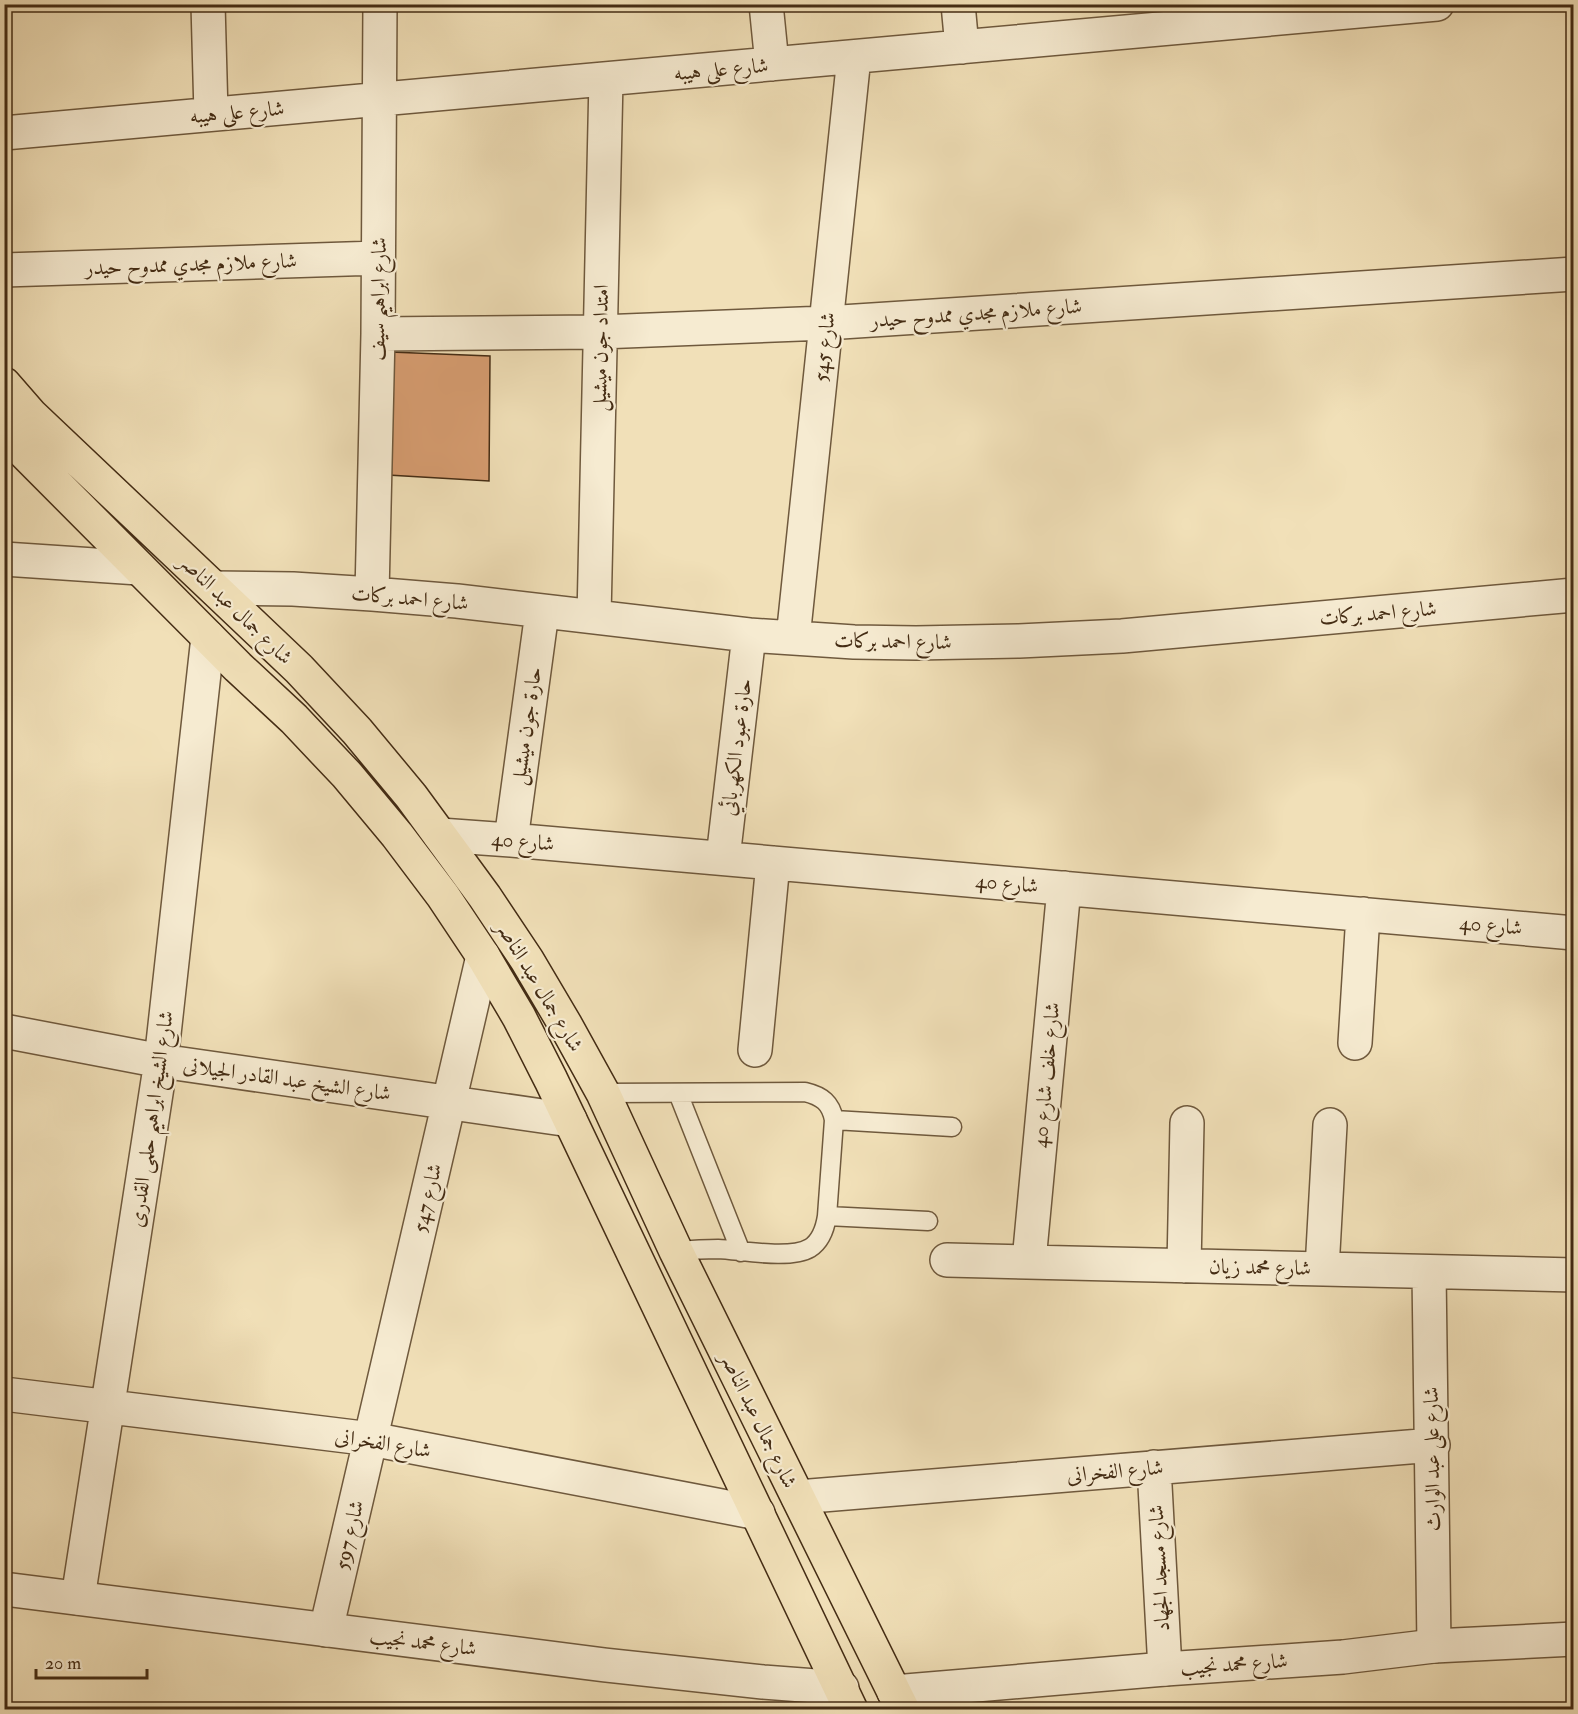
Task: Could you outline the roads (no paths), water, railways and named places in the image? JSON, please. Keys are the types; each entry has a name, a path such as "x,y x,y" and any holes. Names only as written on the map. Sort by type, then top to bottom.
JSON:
{"main road":[{"name":"شارع جمال عبد الناصر","path":"4,384 31,415 299,669 357,731 411,796 485,897 527,960 603,1093 675,1251 898,1701"},
{"name":"شارع جمال عبد الناصر","path":"4,432 208,637 294,719 347,775 404,843 483,956 519,1017 570,1120 846,1699"}],"street":[{"path":"208,4 211,114"},
{"name":"شارع ابراهيم سيف","path":"372,594 378,334 380,4"},
{"path":"766,4 772,64"},
{"path":"958,4 962,47"},
{"name":"شارع على هيبه","path":"4,133 1437,4"},
{"name":"شارع 545","path":"793,638 855,57"},
{"name":"امتداد جون ميشيل","path":"594,617 606,79"},
{"name":"شارع ملازم مجدي ممدوح حيدر","path":"4,270 378,258"},
{"name":"شارع ملازم مجدي ممدوح حيدر","path":"378,334 600,332 826,323 1574,274"},
{"path":"4,559 139,568"},
{"name":"شارع احمد بركات","path":"214,588 293,589 372,594 457,601 748,635 854,642 916,643 1122,636 1574,595"},
{"name":"حارة جون ميشيل","path":"511,840 542,612"},
{"name":"حارة عبود الكهربائي","path":"723,858 748,635"},
{"name":"شارع الشيخ ابراهيم حلمى القدرى","path":"78,1598 161,1061 208,637"},
{"name":"شارع 40","path":"440,835 1574,933"},
{"path":"756,1050 773,863"},
{"name":"شارع خلف شارع 40","path":"1029,1261 1064,888"},
{"path":"1355,1043 1363,914"},
{"name":"شارع 547","path":"371,1439 483,956"},
{"name":"شارع الشيخ عبد القادر الجيلانى","path":"4,1031 161,1061 570,1120"},
{"path":"1184,1266 1187,1123"},
{"path":"1322,1269 1330,1125"},
{"name":"شارع محمد زيان","path":"947,1260 1574,1275"},
{"name":"شارع على عبد الوارث","path":"1429,1272 1434,1646"},
{"name":"شارع الفخرانى","path":"4,1394 371,1439 758,1514"},
{"name":"شارع 597","path":"326,1630 371,1439"},
{"name":"شارع الفخرانى","path":"798,1497 1432,1445"},
{"name":"شارع مسجد الجهاد","path":"1154,1467 1165,1669"},
{"name":"شارع محمد نجيب","path":"4,1589 751,1681 846,1699"},
{"name":"شارع محمد نجيب","path":"898,1701 1165,1669 1343,1657 1434,1646 1574,1639"}],"lane":[{"path":"603,1093 805,1092 821,1097 832,1111 834,1120 827,1216 825,1229 819,1240 809,1248 797,1253 785,1254 717,1249 675,1251"},
{"path":"678,1093 741,1251"},
{"path":"834,1120 952,1127"},
{"path":"827,1216 928,1221"}]}
